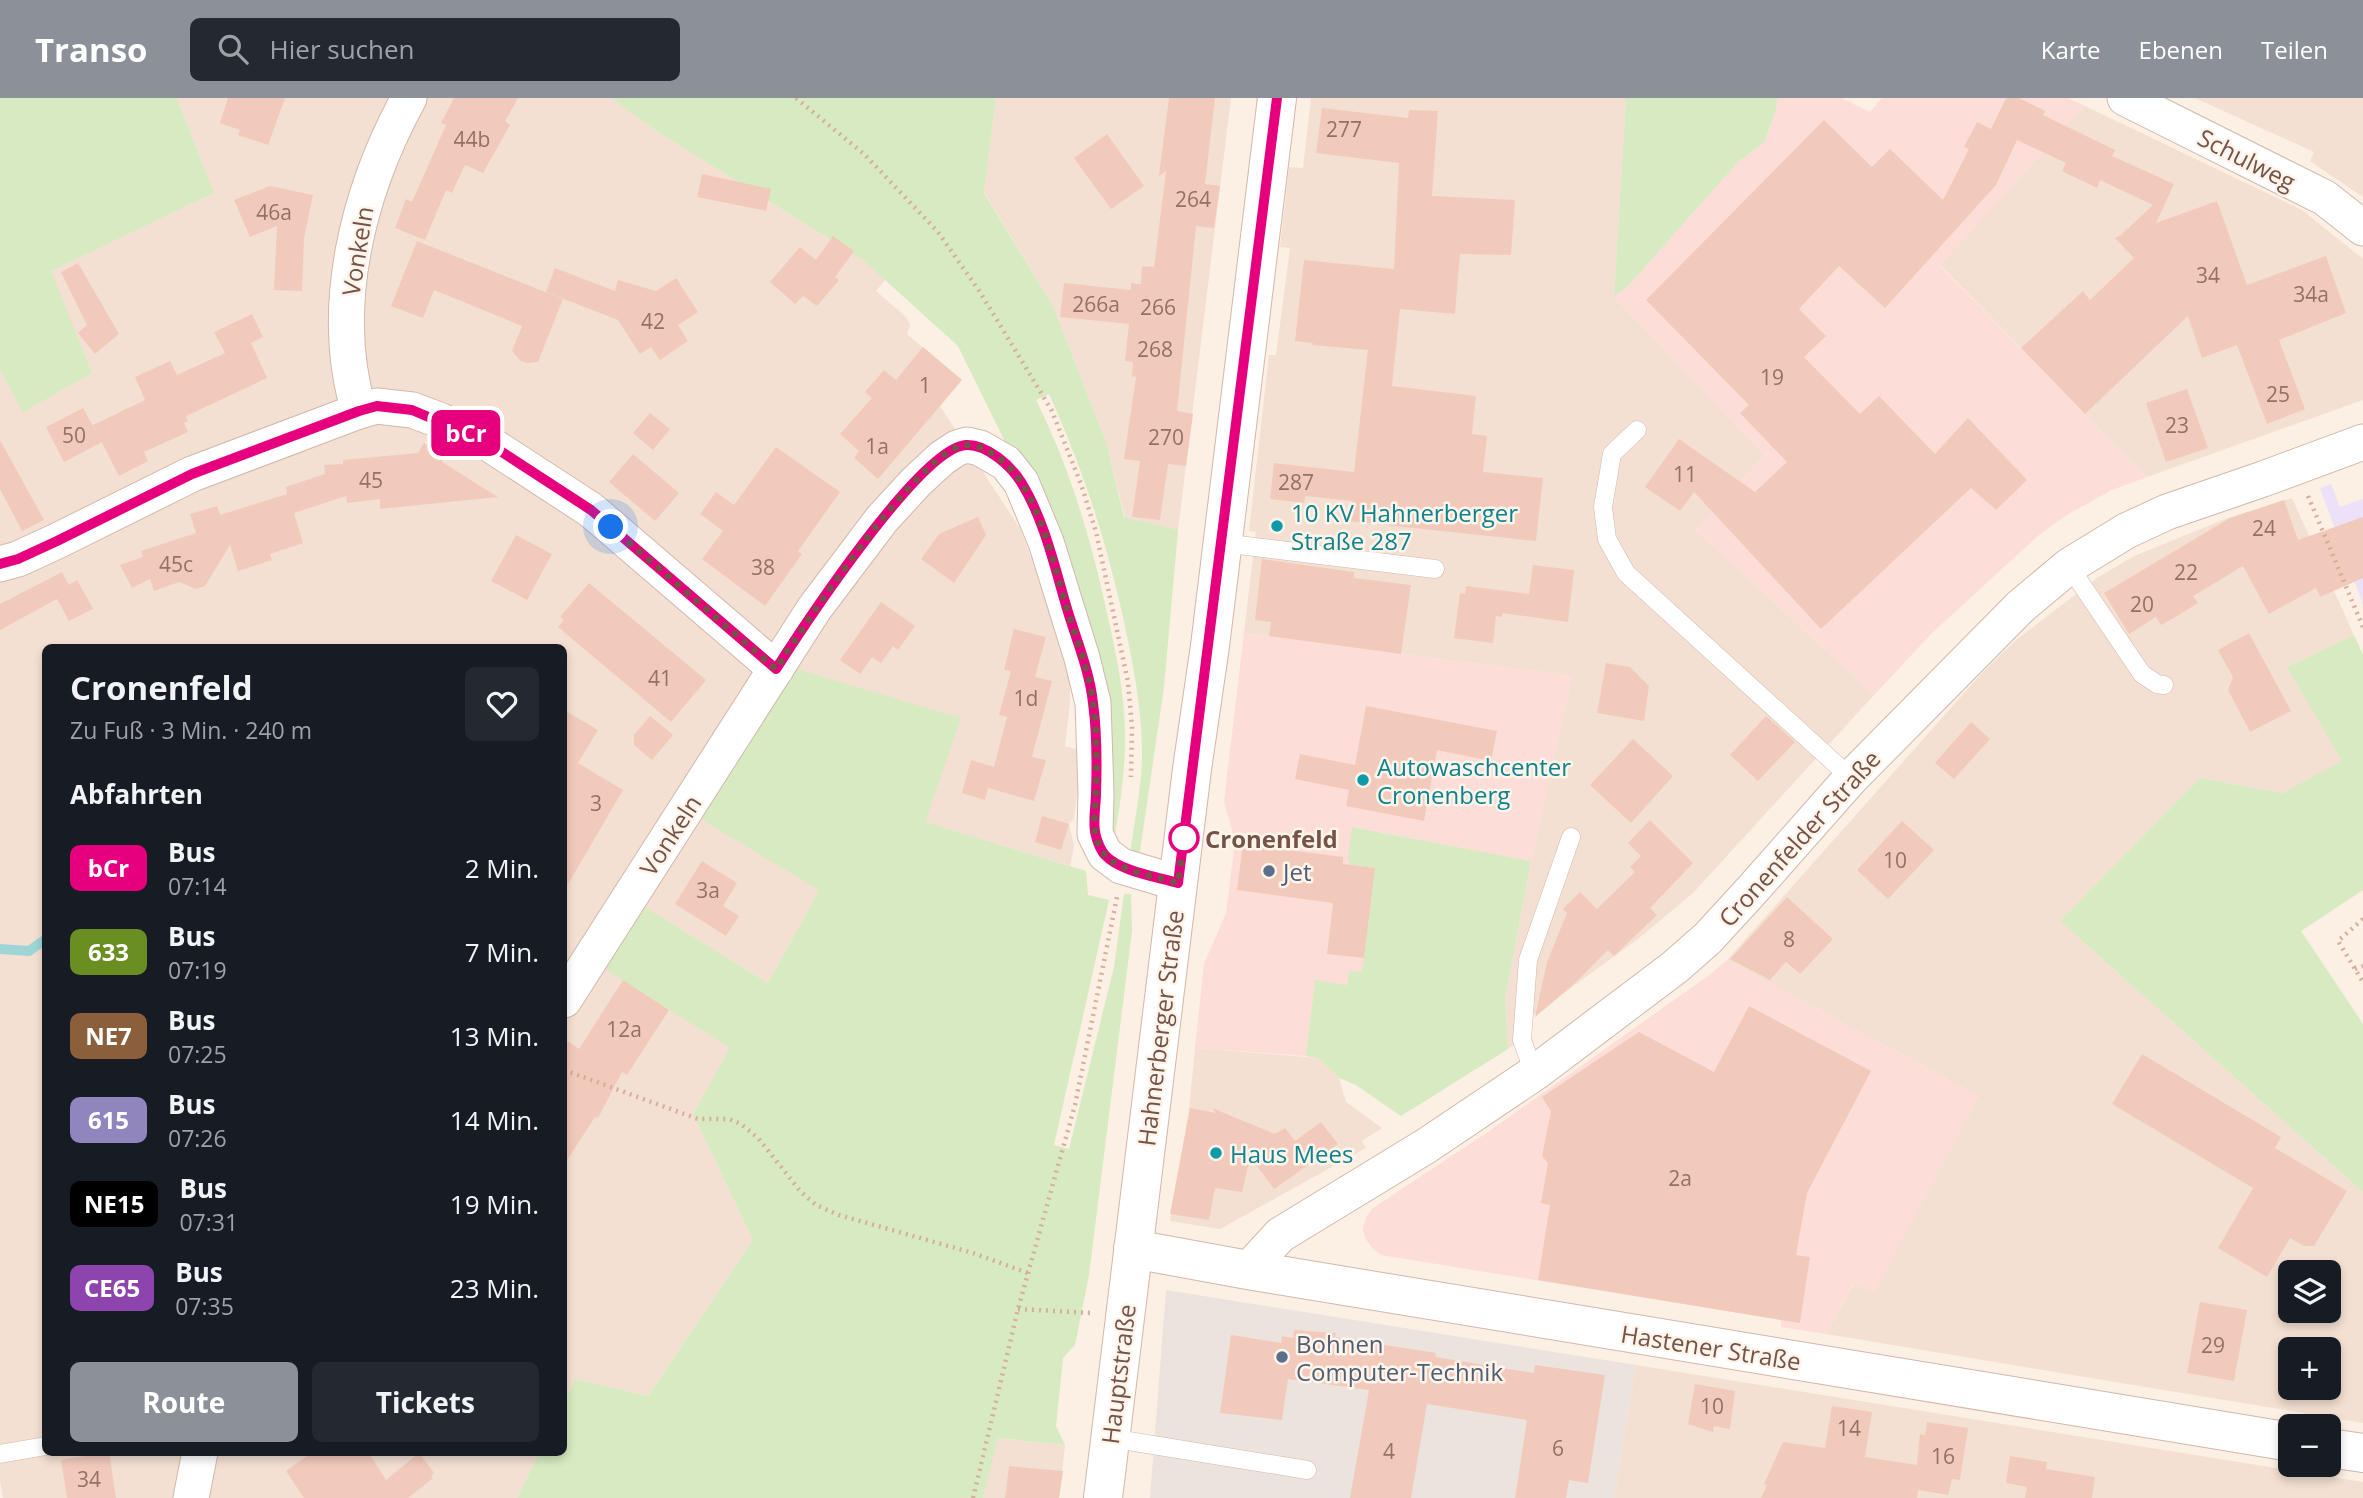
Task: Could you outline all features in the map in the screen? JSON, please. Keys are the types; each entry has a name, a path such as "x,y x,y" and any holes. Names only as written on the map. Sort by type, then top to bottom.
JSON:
{"main road":[{"name":"Hahnerberger Straße","path":"1133,1249 1277,98"},
{"name":"Hastener Straße","path":"1133,1249 2278,1440"},
{"name":"Hauptstraße","path":"1103,1498 1133,1249"},
{"path":"2341,1450 2363,1453"}],"street":[{"name":"Vonkeln","path":"359,411 350,383 346,354 349,283 363,204 409,98"},
{"name":"Schulweg","path":"2125,98 2325,198 2363,228"},
{"path":"0,564 57,541 192,474 359,411 377,406 412,410 485,441 591,510 776,669"},
{"name":"Cronenfelder Straße","path":"1248,1270 1280,1236 1426,1146 1534,1073 1675,968 1708,938 1851,778 2020,607 2069,566 2126,531 2167,512 2363,442"},
{"name":"Vonkeln","path":"567,995 814,609 867,539 929,468 957,448 967,445 980,448 1006,463 1021,482 1046,542 1093,703 1095,834 1105,855 1121,866"},
{"path":"1121,866 1178,883"},
{"path":"191,1498 199,1456"}],"lane":[{"path":"1637,430 1612,454 1603,507 1607,539 1626,572 1851,778"},
{"path":"1222,542 1435,569"},
{"path":"2069,566 2141,674 2157,684 2164,685"},
{"path":"1534,1073 1522,1040 1528,960 1571,836"},
{"path":"1110,1438 1307,1470"},
{"path":"0,1454 42,1447"}],"path":[{"path":"796,98 864,154 938,232 980,292 1052,411 1081,484 1096,532 1128,682 1132,739 1129,789"},
{"path":"2296,467 2363,627"},
{"path":"973,1498 1018,1309 1075,1105 1111,933 1121,866"},
{"path":"2363,919 2338,941 2363,982"},
{"path":"2355,969 2363,966"},
{"path":"567,1071 698,1119 729,1119 741,1124 758,1138 801,1192 816,1205 864,1222 973,1253 1028,1273"},
{"path":"1018,1309 1124,1315"}],"shaded area":[{"path":"177,98 611,98 659,133 863,260 886,279 876,291 906,317 910,325 907,334 961,380 940,406 1021,530 1070,666 1070,703 1065,746 1082,751 1074,819 1069,824 1074,846 1070,866 924,822 960,718 819,890 768,983 637,902 731,1048 693,1114 753,1240 648,1396 575,1379 567,1396 567,644 42,644 42,1456 538,1456 517,1498 3,1498 0,1481 0,370 23,411 92,373 50,271 214,193"},
{"path":"996,98 1231,98 1178,530 1125,518 1106,442 1053,306 984,192"},
{"path":"1311,98 1626,98 1614,297 1765,455 1696,530 1874,695 1693,893 1638,939 1532,1016 1528,1035 1508,1049 1505,998 1531,861 1572,676 1244,633 1256,532 1249,531 1269,355 1276,355 1290,248 1280,247 1289,167 1303,168"},
{"path":"1777,98 1841,98 1870,112 1882,98 2068,98 2085,106 1940,266 2147,477 2112,490 2065,516 2039,535 1932,633 1874,695 1696,530 1765,455 1614,297 1628,286 1738,162 1764,143 1776,110"},
{"path":"2195,98 2363,98 2363,197 2310,161 2314,152"},
{"path":"2085,106 2302,210 2363,259 2363,400 2147,477 1940,265"},
{"path":"2331,484 2340,507 2363,499 2363,605 2320,488"},
{"path":"2292,498 2354,635 2287,667 2343,761 2283,793 2200,778 2060,921 2363,1192 2363,1423 2341,1419 2341,1414 2309,1414 1826,1334 1855,1282 1874,1292 1979,1096 1727,960 1982,673 2016,640 2097,578 2134,556 2228,518"},
{"path":"1244,633 1572,676 1531,861 1353,827 1375,868 1362,973 1347,985 1315,981 1306,1056 1195,1048 1204,964 1226,913 1235,842 1224,801"},
{"path":"1727,960 1979,1096 1874,1293 1854,1283 1826,1334 1781,1327 1781,1320 1381,1255 1372,1248 1363,1229 1366,1217 1373,1208 1488,1132"},
{"path":"1195,1048 1318,1058 1339,1078 1346,1102 1382,1128 1362,1141 1366,1148 1220,1229 1170,1221 1189,1110"},
{"path":"1166,1290 1636,1365 1614,1498 1150,1498"},
{"path":"1636,1365 2278,1468 2278,1477 2332,1477 2363,1482 2363,1498 1614,1498"},
{"path":"997,1438 1065,1445 1059,1498 983,1498"}],"green space":[{"path":"0,98 177,98 214,193 51,271 92,373 23,412 0,370"},
{"path":"611,98 996,98 984,193 1053,306 1106,442 1124,517 1178,530 1164,687 1139,858 1130,855 1139,796 1142,742 1130,652 1101,531 1083,476 1049,394 1036,400 1069,478 1086,531 1101,585 1121,686 1125,758 1114,842 1105,823 1104,720 1011,454 958,346 863,260 659,133"},
{"path":"1626,98 1777,98 1776,110 1764,143 1738,162 1628,286 1614,297"},
{"path":"2354,635 2363,655 2363,890 2301,931 2363,1024 2363,1192 2060,921 2200,778 2283,793 2342,761 2287,667"},
{"path":"790,667 961,718 925,822 1086,871 1088,895 1109,900 1054,1145 1069,1149 1114,967 1124,894 1131,894 1132,931 1089,1275 1075,1345 1063,1358 1056,1426 1065,1445 998,1438 983,1498 517,1498 538,1456 567,1456 567,1396 575,1379 648,1396 753,1240 693,1114 730,1048 597,964 637,902 768,983 819,890 692,814"},
{"path":"1352,827 1531,861 1505,998 1508,1049 1401,1116 1356,1085 1339,1078 1318,1058 1306,1056 1315,980 1347,985 1349,971 1362,972 1375,868 1350,865 1348,858"}],"building":[{"path":"228,98 285,98 268,145 238,135 240,130 220,123"},
{"path":"454,98 518,98 505,121 510,125 483,173 465,165 452,193 446,190 425,240 395,228 406,199 412,202 446,125 441,123"},
{"path":"1169,98 1215,98 1205,184 1220,186 1214,228 1196,226 1177,411 1193,414 1186,466 1168,464 1160,520 1132,517 1140,461 1124,459 1136,377 1132,376 1133,362 1125,361 1129,324 1060,317 1064,283 1131,290 1131,283 1141,284 1142,266 1154,267 1166,171 1159,176"},
{"path":"2006,98 2019,98 2045,111 2043,115 2115,150 2112,156 2174,184 2156,223 2217,201 2247,285 2326,256 2346,313 2279,340 2305,409 2267,424 2237,345 2202,358 2188,316 2085,414 2021,348 2083,291 2090,300 2134,258 2115,238 2153,205 2100,180 2097,188 2062,171 2066,163 2017,140 1996,185 1885,308 1839,266 1799,309 1826,336 1804,357 1860,414 1879,396 1935,454 1968,418 2027,480 1996,510 1971,488 1821,629 1694,492 1680,511 1645,487 1679,439 1755,492 1787,462 1740,413 1749,405 1646,300 1824,120 1872,167 1890,149 1943,200 1969,149 1964,147 1977,122 1991,129"},
{"path":"1322,108 1408,118 1409,110 1438,111 1432,196 1515,200 1511,255 1460,254 1455,314 1400,309 1392,386 1476,396 1472,434 1487,436 1483,472 1543,478 1536,541 1349,521 1352,501 1305,496 1304,503 1270,499 1274,463 1354,472 1368,350 1295,341 1304,260 1394,269 1399,163 1316,153"},
{"path":"1107,134 1144,186 1111,209 1074,158"},
{"path":"702,174 771,189 766,211 697,197"},
{"path":"270,186 313,195 304,239 302,291 274,290 277,226 250,237 234,200"},
{"path":"833,236 854,251 835,277 839,280 817,306 803,296 795,304 770,282 800,247 816,260"},
{"path":"417,241 563,299 538,362 521,361 512,351 522,326 434,290 423,318 391,306"},
{"path":"78,263 119,334 95,354 78,333 87,325 61,272"},
{"path":"555,268 615,291 618,280 656,291 676,278 698,312 678,325 688,341 660,360 651,347 640,354 618,320 546,292"},
{"path":"252,314 263,337 251,343 267,378 186,416 188,421 184,423 188,432 144,452 148,461 119,476 93,425 145,400 135,377 170,361 177,375 225,353 214,332"},
{"path":"923,347 962,380 878,479 854,458 859,451 840,434 872,398 865,392 884,370 896,380"},
{"path":"2187,389 2208,448 2166,462 2146,403"},
{"path":"83,408 102,442 64,462 46,427"},
{"path":"650,413 670,429 653,450 633,433"},
{"path":"0,440 44,520 22,531 0,489"},
{"path":"424,443 445,457 442,462 498,497 380,509 380,499 347,503 346,496 294,513 303,543 270,554 272,560 238,571 230,545 205,586 196,589 179,582 154,591 150,579 132,588 120,565 143,557 141,551 196,533 190,514 217,506 220,515 287,494 286,487 325,474 324,465 343,464 343,460 418,453"},
{"path":"776,447 840,492 798,551 802,554 765,606 702,559 723,531 700,514 716,492 734,505"},
{"path":"633,454 679,493 655,521 609,482"},
{"path":"2284,500 2298,540 2363,517 2363,578 2320,597 2316,588 2269,614 2243,566 2193,596 2198,603 2179,615 2161,625 2156,617 2129,634 2104,593 2230,518"},
{"path":"978,517 986,535 954,583 921,559 939,534"},
{"path":"516,535 552,554 527,600 491,581"},
{"path":"1262,559 1354,572 1354,578 1411,585 1401,654 1269,636 1271,622 1255,620"},
{"path":"1533,565 1574,570 1568,622 1502,613 1502,617 1496,616 1493,643 1454,638 1460,593 1465,594 1466,586 1529,594"},
{"path":"62,572 69,585 77,580 93,609 69,621 57,599 0,630 0,604"},
{"path":"589,583 706,680 671,722 558,627 564,620 560,617"},
{"path":"881,602 915,626 898,650 893,646 881,663 872,657 860,674 840,660"},
{"path":"1014,629 1046,637 1035,677 1052,681 1032,757 1046,760 1034,801 988,788 985,800 962,793 971,760 994,767 1007,717 999,715 1011,671 1004,670"},
{"path":"2249,633 2291,711 2250,732 2228,690 2233,677 2218,650"},
{"path":"1606,663 1630,667 1649,686 1644,721 1597,713"},
{"path":"1366,706 1497,731 1491,761 1437,750 1424,821 1346,806 1349,790 1295,779 1300,754 1355,765"},
{"path":"567,712 598,730 578,763 623,790 567,886"},
{"path":"650,716 673,735 652,760 634,745 634,735"},
{"path":"1766,716 1795,742 1758,781 1730,755"},
{"path":"1971,722 1990,739 1954,779 1935,763"},
{"path":"1633,739 1673,776 1631,823 1590,785"},
{"path":"1042,816 1069,824 1061,850 1035,842"},
{"path":"1650,820 1693,863 1650,908 1657,915 1614,956 1608,950 1572,986 1535,1017 1547,962 1567,913 1563,909 1580,892 1597,909 1635,872 1630,867 1641,856 1628,843"},
{"path":"1902,821 1934,850 1888,899 1857,870"},
{"path":"1243,844 1343,857 1343,864 1375,868 1364,958 1327,954 1333,903 1237,890"},
{"path":"702,861 737,883 723,906 739,916 726,936 675,904"},
{"path":"1787,897 1833,939 1800,974 1786,962 1770,980 1730,959"},
{"path":"623,980 669,1010 627,1075 622,1072 598,1118 595,1117 567,1160 567,1041 579,1049"},
{"path":"1749,1006 1871,1071 1807,1193 1796,1255 1810,1257 1800,1323 1538,1280 1550,1205 1541,1203 1548,1163 1542,1156 1551,1111 1542,1097 1639,1032 1714,1072"},
{"path":"2142,1054 2281,1137 2275,1148 2347,1191 2314,1246 2304,1246 2290,1238 2267,1277 2218,1248 2253,1188 2112,1104"},
{"path":"1190,1108 1216,1113 1212,1108 1275,1134 1285,1128 1295,1141 1321,1122 1338,1144 1274,1189 1250,1157 1242,1192 1215,1188 1209,1220 1170,1214"},
{"path":"2200,1302 2247,1310 2234,1381 2187,1373"},
{"path":"1294,1330 1336,1333 1335,1337 1436,1353 1435,1357 1534,1373 1535,1365 1605,1375 1588,1483 1569,1480 1566,1498 1515,1498 1527,1420 1427,1404 1411,1498 1350,1498 1369,1390 1288,1379 1282,1420 1220,1413 1231,1335 1281,1343 1282,1336 1293,1338"},
{"path":"1695,1384 1735,1391 1730,1429 1714,1426 1713,1432 1688,1424"},
{"path":"1832,1406 1872,1412 1865,1457 1917,1465 1920,1434 1925,1435 1927,1422 1968,1428 1960,1480 1952,1479 1948,1495 1918,1490 1917,1498 1761,1498 1767,1485 1764,1484 1783,1442 1825,1448"},
{"path":"110,1456 116,1498 67,1498 61,1460"},
{"path":"307,1456 371,1456 386,1480 415,1456 421,1456 434,1473 431,1476 433,1478 408,1498 304,1498 286,1471"},
{"path":"2010,1456 2047,1462 2046,1469 2095,1477 2092,1498 2025,1498 2027,1487 2006,1483"},
{"path":"1009,1466 1063,1471 1059,1498 1005,1498"}],"waterway":[{"path":"0,949 29,951 42,942"}],"bus line":[{"name":"bCr","path":"0,564 18,559 192,474 244,453 359,411 377,406 396,407 439,420 485,441 591,510 776,669 814,609 882,519 916,482 929,468 957,448 967,445 980,448 1006,463 1021,482 1046,542 1082,658 1093,703 1095,834 1105,855 1121,866 1178,883 1277,98"}],"place":[{"name":"10 KV Hahnerberger Straße 287","path":"1277,526"},
{"name":"Autowaschcenter Cronenberg","path":"1363,780"},
{"name":"Cronenfeld","path":"1184,838"},
{"name":"Jet","path":"1269,871"},
{"name":"Haus Mees","path":"1216,1153"},
{"name":"Bohnen Computer-Technik","path":"1282,1357"}],"route":[{"path":"611,527 776,669 814,609 882,519 916,482 929,468 957,448 967,445 980,448 1006,463 1021,482 1046,542 1082,658 1093,703 1095,834 1105,855 1121,866 1178,883 1184,838"}]}
